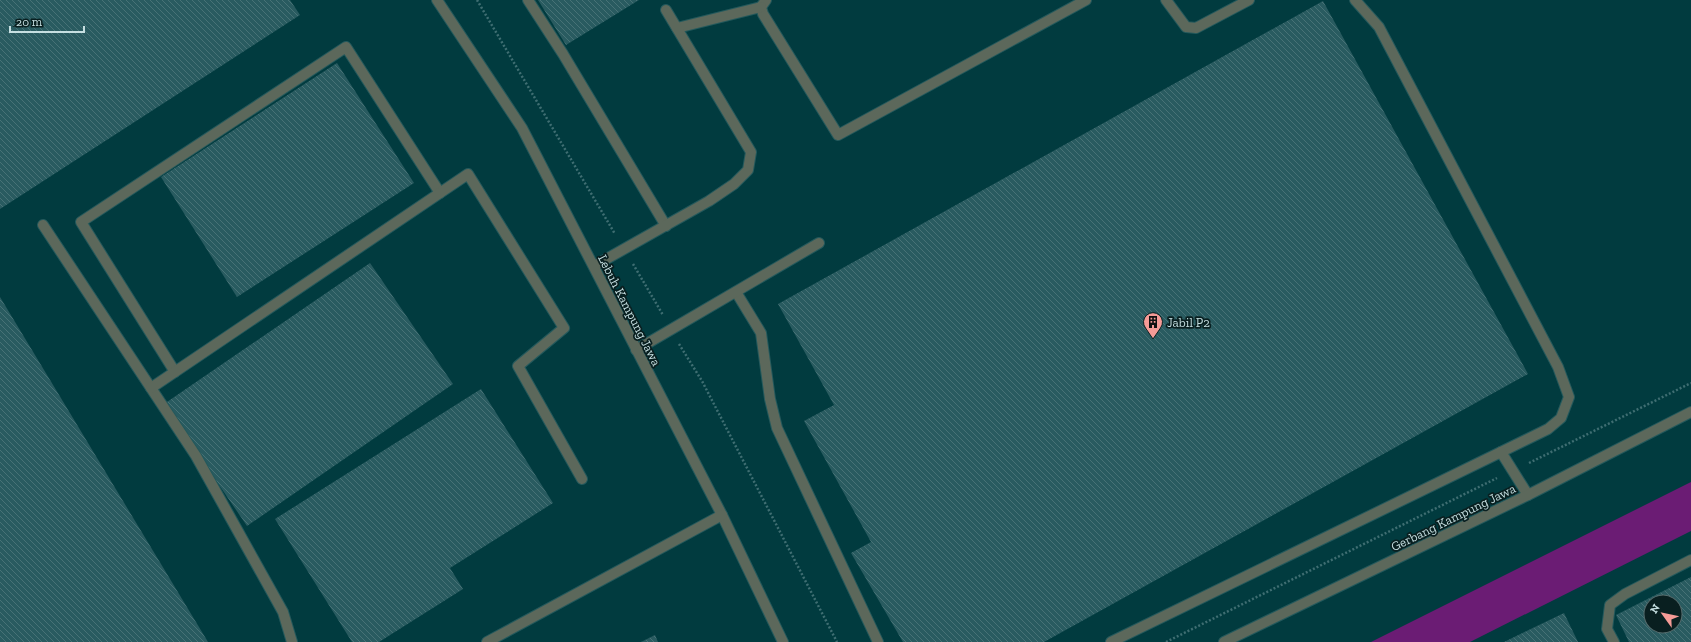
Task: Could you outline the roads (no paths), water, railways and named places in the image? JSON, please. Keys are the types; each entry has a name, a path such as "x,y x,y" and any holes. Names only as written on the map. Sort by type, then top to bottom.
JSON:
{"street":[{"name":"Lebuh Kampung Jawa","path":"437,0 522,128 722,515 783,642"},
{"path":"528,0 564,54 666,226"},
{"path":"677,28 763,3 763,14 838,135 1086,0"},
{"path":"1166,0 1186,27 1196,28 1249,0"},
{"path":"1111,642 1548,429 1560,418 1569,397 1558,367 1379,27 1355,0"},
{"path":"594,266 666,226 734,184 748,170 751,152 666,10"},
{"path":"175,372 81,222 346,47 440,193"},
{"path":"151,388 468,174 564,328 518,366 582,479"},
{"path":"43,225 196,456 283,612 292,642"},
{"path":"636,350 819,243"},
{"path":"736,292 761,333 770,399 777,428 878,642"},
{"name":"Gerbang Kampung Jawa","path":"1224,642 1528,495 1691,412"},
{"path":"1501,452 1528,495"},
{"path":"487,642 722,515"},
{"path":"1614,642 1608,629 1610,605 1625,594 1691,560"}],"place":[{"name":"Jabil P2","path":"1153,339"}]}
